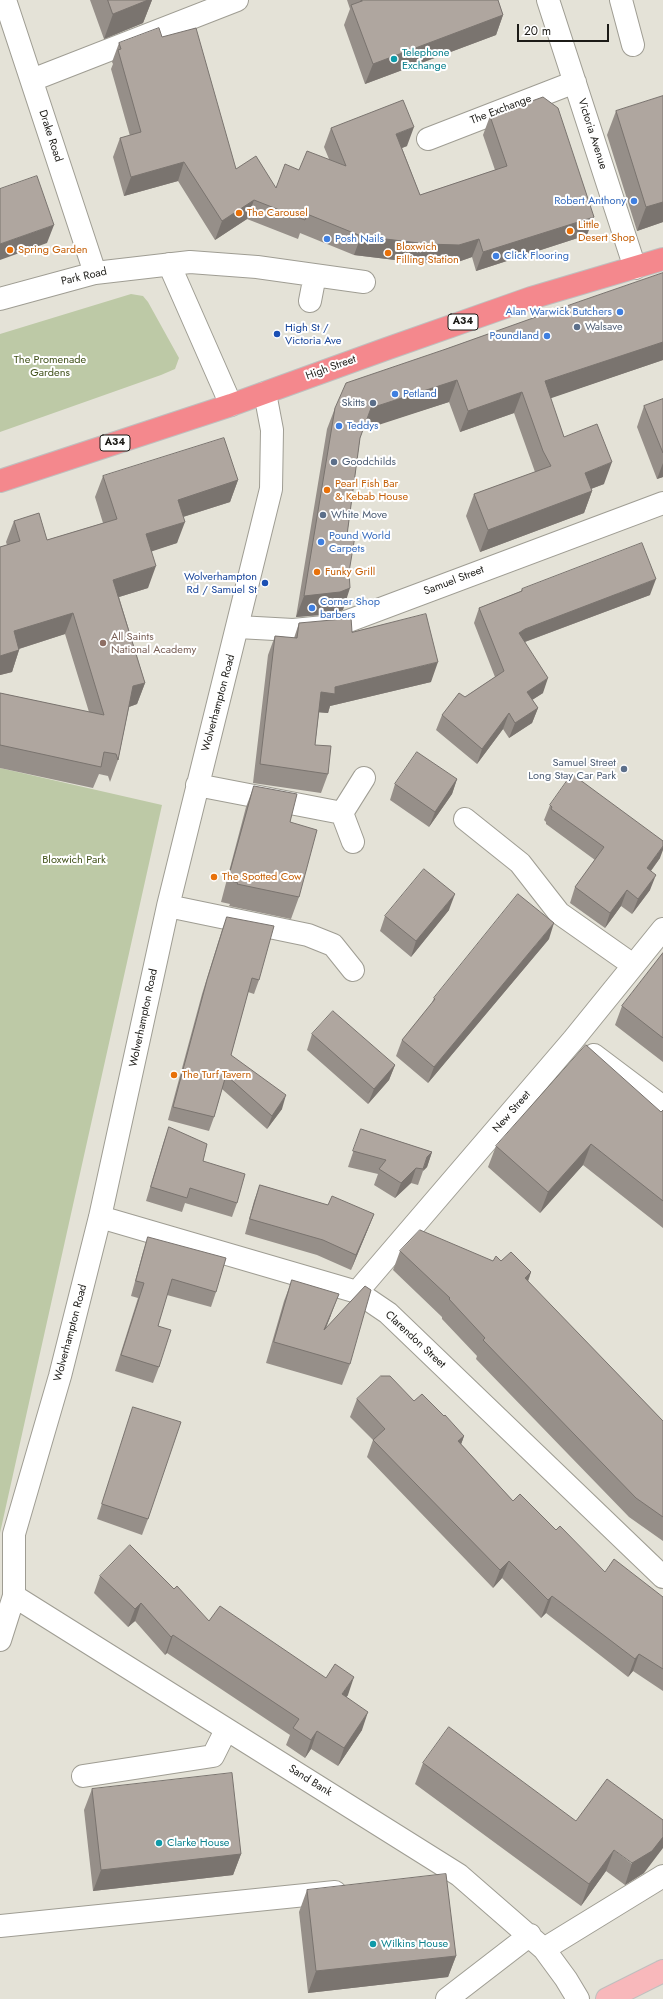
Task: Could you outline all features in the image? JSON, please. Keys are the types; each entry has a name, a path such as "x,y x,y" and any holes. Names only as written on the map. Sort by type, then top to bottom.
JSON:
{"highway":[{"name":"High Street","path":"0,481 231,405 532,298 663,259"}],"main road":[{"path":"607,1999 663,1970"}],"street":[{"name":"Drake Road","path":"5,0 95,273"},
{"path":"32,80 237,0"},
{"name":"Victoria Avenue","path":"548,0 636,268"},
{"path":"621,0 633,45"},
{"name":"The Exchange","path":"428,139 575,82"},
{"name":"Park Road","path":"0,298 95,273 190,262 220,264 364,282"},
{"path":"169,264 231,405"},
{"path":"310,300 315,276"},
{"name":"Wolverhampton Road","path":"0,1640 14,1596 8,1559 60,1376 100,1217 168,906 271,489 272,430 265,393"},
{"name":"Samuel Street","path":"238,627 293,630 335,626 663,502"},
{"path":"342,813 364,778"},
{"path":"197,785 342,813"},
{"path":"342,813 353,842"},
{"path":"465,819 520,863 559,913 633,965"},
{"path":"168,906 308,935 333,945 354,970"},
{"name":"New Street","path":"357,1292 573,1040 663,929"},
{"path":"573,1040 663,1107"},
{"name":"Clarendon Street","path":"100,1217 357,1292 388,1313 663,1577"},
{"name":"Sand Bank","path":"14,1596 459,1875 537,1942 566,1979 578,1999"},
{"path":"83,1776 213,1756 226,1730"},
{"path":"430,1880 459,1875"},
{"path":"447,1999 537,1942 663,1876"},
{"path":"0,1926 354,1890"}],"green space":[{"name":"The Promenade Gardens","path":"131,294 143,296 148,302 179,358 175,369 0,432 0,334"},
{"name":"Bloxwich Park","path":"0,768 162,805 0,1533"}],"building":[{"path":"108,0 148,0 113,14"},
{"name":"Telephone Exchange","path":"361,0 498,0 503,15 373,64 351,5 362,1"},
{"path":"159,28 162,37 196,28 236,169 256,156 276,188 285,164 299,170 307,151 346,166 331,128 403,100 414,127 396,134 420,195 507,166 490,116 543,97 558,108 594,217 483,252 479,239 459,245 427,244 361,236 307,214 305,220 254,200 222,221 184,162 131,177 120,138 141,132 118,50 121,49 119,43"},
{"path":"663,96 663,202 646,207 616,111"},
{"path":"37,176 54,225 0,244 0,189"},
{"path":"663,273 663,342 545,381 564,437 597,424 612,462 585,473 592,491 488,530 474,494 551,466 543,451 522,392 468,411 457,380 371,408 360,438 347,535 355,536 349,572 350,588 340,592 304,596 335,408 346,383"},
{"path":"663,399 663,453 644,406"},
{"path":"224,438 238,480 178,500 185,522 146,534 156,566 113,580 145,683 133,686 118,760 116,754 104,752 101,767 0,745 0,693 104,715 73,613 14,631 19,650 0,656 0,547 20,541 14,521 39,513 47,540 117,519 103,476"},
{"path":"642,543 656,579 525,629 519,633 548,678 527,692 538,708 515,723 509,713 482,749 442,715 459,693 465,697 504,671 479,608 522,591 522,589"},
{"path":"426,614 438,662 335,687 335,694 321,692 315,745 331,746 328,774 260,764 275,636 297,638 299,623 351,617 352,632"},
{"path":"417,752 457,779 435,812 395,784"},
{"path":"572,774 663,841 663,846 647,868 656,875 638,899 627,890 610,913 575,887 604,847 551,809 552,807 550,805"},
{"path":"254,786 297,794 290,822 317,830 299,897 237,884 238,883 228,880"},
{"path":"424,869 455,894 416,941 385,916"},
{"path":"518,894 554,923 434,1067 402,1040"},
{"path":"227,917 274,926 259,980 252,978 231,1055 286,1095 272,1116 226,1075 214,1117 173,1107 207,980"},
{"path":"663,953 663,1038 622,1006"},
{"path":"333,1011 395,1065 374,1089 312,1034"},
{"path":"586,1045 661,1112 663,1110 663,1201 591,1144 548,1192 496,1146"},
{"path":"169,1127 207,1144 203,1161 245,1174 237,1203 190,1188 187,1198 151,1187"},
{"path":"361,1129 432,1152 427,1157 423,1169 416,1168 401,1183 379,1169 386,1160 353,1151"},
{"path":"260,1185 328,1205 332,1196 374,1214 356,1255 323,1240 250,1219"},
{"path":"420,1230 493,1261 496,1256 501,1261 511,1252 531,1272 525,1278 663,1421 663,1517 636,1498 483,1340 485,1338 449,1299 450,1298 400,1251"},
{"path":"148,1237 226,1258 216,1292 172,1279 158,1326 171,1330 159,1367 121,1355 144,1283 136,1281"},
{"path":"292,1280 339,1294 324,1330 365,1286 371,1290 350,1364 274,1342"},
{"path":"381,1376 390,1376 414,1401 422,1394 444,1416 445,1415 464,1436 458,1441 513,1501 520,1494 556,1530 560,1526 605,1572 614,1559 663,1597 663,1669 639,1654 635,1659 552,1596 548,1600 509,1561 500,1570 373,1440 385,1429 357,1399"},
{"path":"133,1407 181,1422 148,1519 102,1504"},
{"path":"130,1545 174,1589 177,1586 209,1621 220,1606 326,1678 335,1664 354,1677 342,1694 368,1712 344,1748 317,1731 311,1740 293,1728 299,1719 173,1635 171,1637 141,1603 135,1609 100,1576"},
{"path":"449,1727 576,1821 607,1779 663,1820 663,1837 652,1851 632,1863 614,1850 589,1884 423,1763"},
{"name":"Clarke House","path":"232,1773 241,1854 101,1870 92,1789"},
{"name":"Wilkins House","path":"446,1874 456,1956 316,1971 307,1890"}],"place":[{"name":"Telephone Exchange","path":"394,59"},
{"name":"Robert Anthony","path":"634,201"},
{"name":"The Carousel","path":"239,213"},
{"name":"Little Desert Shop","path":"570,231"},
{"name":"Posh Nails","path":"327,239"},
{"name":"Spring Garden","path":"10,250"},
{"name":"Bloxwich Filling Station","path":"388,253"},
{"name":"Click Flooring","path":"496,256"},
{"name":"Alan Warwick Butchers","path":"620,312"},
{"name":"Walsave","path":"577,327"},
{"name":"High St / Victoria Ave","path":"277,334"},
{"name":"Poundland","path":"547,336"},
{"name":"Petland","path":"395,394"},
{"name":"Skitts","path":"373,403"},
{"name":"Teddys","path":"339,426"},
{"name":"Goodchilds","path":"334,462"},
{"name":"Pearl Fish Bar & Kebab House","path":"327,490"},
{"name":"White Move","path":"323,515"},
{"name":"Pound World Carpets","path":"321,542"},
{"name":"Funky Grill","path":"317,572"},
{"name":"Wolverhampton Rd / Samuel St","path":"265,583"},
{"name":"Corner Shop barbers","path":"312,608"},
{"name":"All Saints National Academy","path":"103,643"},
{"name":"Samuel Street Long Stay Car Park","path":"624,769"},
{"name":"The Spotted Cow","path":"214,877"},
{"name":"The Turf Tavern","path":"174,1075"},
{"name":"Clarke House","path":"159,1843"},
{"name":"Wilkins House","path":"373,1944"}]}
